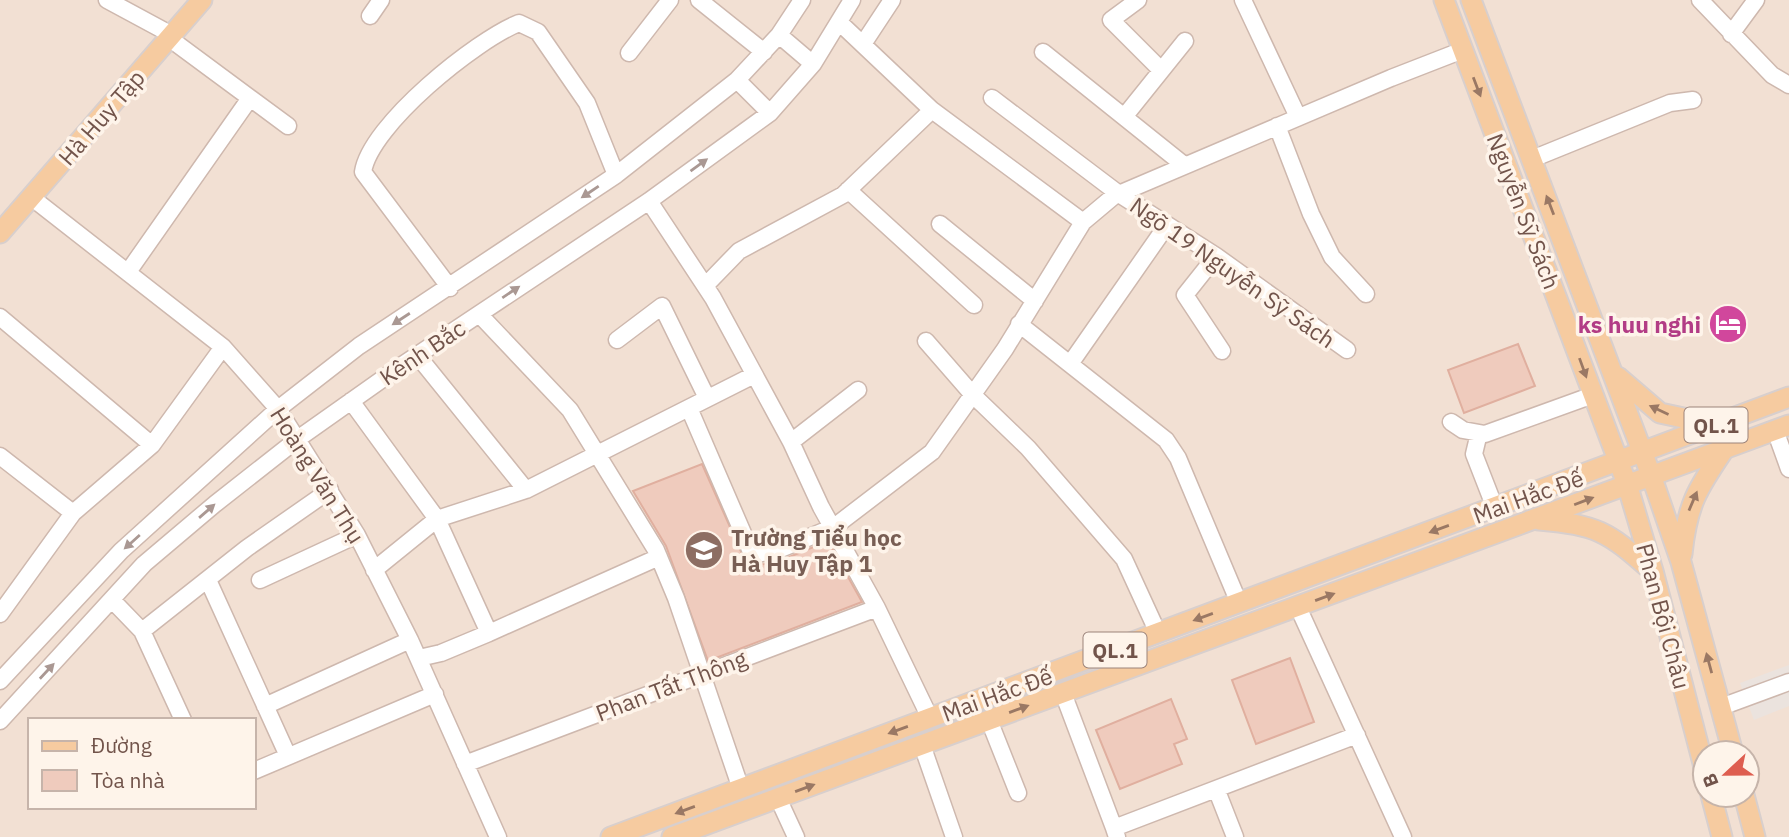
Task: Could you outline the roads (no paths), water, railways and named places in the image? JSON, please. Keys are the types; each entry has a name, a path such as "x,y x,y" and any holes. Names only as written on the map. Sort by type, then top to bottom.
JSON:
{"main road":[{"name":"Hà Huy Tập","path":"0,233 202,0"},
{"name":"Nguyễn Sỹ Sách","path":"1444,0 1618,462"},
{"name":"Nguyễn Sỹ Sách","path":"1476,3 1511,105 1642,453"},
{"path":"1488,116 1511,105"},
{"path":"1543,258 1567,250"},
{"path":"1613,372 1660,413 1717,425"},
{"name":"QL.1","path":"1618,462 1789,397"},
{"name":"QL.1","path":"1651,475 1782,427"},
{"path":"1681,562 1686,520 1693,498 1725,448"},
{"name":"Phan Bội Châu","path":"1642,453 1681,562 1729,739"},
{"name":"Mai Hắc Đế","path":"611,837 662,828 741,789 1618,462"},
{"name":"Phan Bội Châu","path":"1618,462 1653,571 1697,739"},
{"name":"Mai Hắc Đế","path":"673,837 1651,475"},
{"path":"1534,519 1597,528 1621,543 1653,571"},
{"path":"1691,716 1721,707"},
{"path":"1715,809 1722,837"},
{"path":"1748,809 1755,837"}],"street":[{"path":"107,0 170,37 288,126"},
{"path":"370,16 381,0"},
{"path":"629,53 670,0"},
{"path":"699,0 764,52"},
{"name":"Kênh Bắc","path":"0,681 121,551 278,408 359,346 450,288 616,175 737,80 779,35 802,0"},
{"name":"Kênh Bắc","path":"0,721 145,564 299,438 417,355 649,201 770,113 813,64 852,0"},
{"path":"863,44 892,0"},
{"path":"1138,0 1111,20 1161,71"},
{"path":"1243,0 1297,117"},
{"path":"1700,0 1772,75 1789,85"},
{"path":"1731,34 1756,0"},
{"path":"450,288 363,172 365,160 388,129 442,71 504,29 519,23 538,32 587,103 616,175"},
{"path":"840,23 932,110 1083,222"},
{"path":"779,35 813,64"},
{"path":"1124,117 1185,41"},
{"path":"689,408 752,554 773,552 834,527 932,452 973,396 1083,222 1119,194 1297,117 1463,50"},
{"path":"1044,52 1184,166"},
{"path":"737,80 770,113"},
{"path":"128,272 250,98"},
{"name":"Ngõ 19 Nguyễn Sỹ Sách","path":"992,98 1119,194 1216,256 1347,350"},
{"path":"1532,159 1670,103 1693,100"},
{"path":"705,286 739,251 848,190 932,110"},
{"path":"1277,126 1311,214 1332,257 1366,294"},
{"path":"848,190 974,305"},
{"name":"Hoàng Văn Thụ","path":"31,197 223,347 278,408 357,535 411,640 498,837"},
{"path":"649,201 705,286 791,443 821,507 877,608 930,718"},
{"path":"940,224 1035,300"},
{"path":"1070,365 1167,225"},
{"path":"1216,256 1185,295 1222,351"},
{"path":"617,340 662,306 707,398"},
{"path":"479,314 570,410 659,558 676,597 741,789"},
{"path":"0,317 152,445"},
{"path":"1019,324 1166,440 1178,458 1239,603"},
{"path":"926,341 973,396 1028,448 1125,559 1158,633"},
{"path":"3,606 73,513 152,445 223,347"},
{"path":"417,355 526,490"},
{"path":"374,570 437,519 526,490 752,376"},
{"path":"791,443 858,390"},
{"path":"1451,422 1463,430 1485,434 1593,395"},
{"path":"351,401 437,519 489,633"},
{"path":"1782,427 1789,469"},
{"path":"1479,433 1474,454 1495,508"},
{"path":"0,456 73,513"},
{"path":"142,631 247,548 330,490"},
{"path":"260,580 357,535"},
{"path":"419,658 441,653 489,633 659,558"},
{"path":"208,580 288,757"},
{"path":"113,601 142,631 182,718"},
{"path":"1298,607 1357,735 1396,835"},
{"name":"Phan Tất Thông","path":"466,764 877,608"},
{"path":"265,706 411,640"},
{"path":"1721,707 1789,682"},
{"path":"1063,693 1115,833 1357,735"},
{"path":"256,770 435,694"},
{"path":"989,720 1018,793"},
{"path":"922,745 954,837"},
{"path":"1217,791 1235,837"},
{"path":"778,798 796,837"}],"place":[{"name":"ks huu nghi","path":"1728,324"},
{"name":"Trường Tiểu học Hà Huy Tập 1","path":"704,550"}]}
